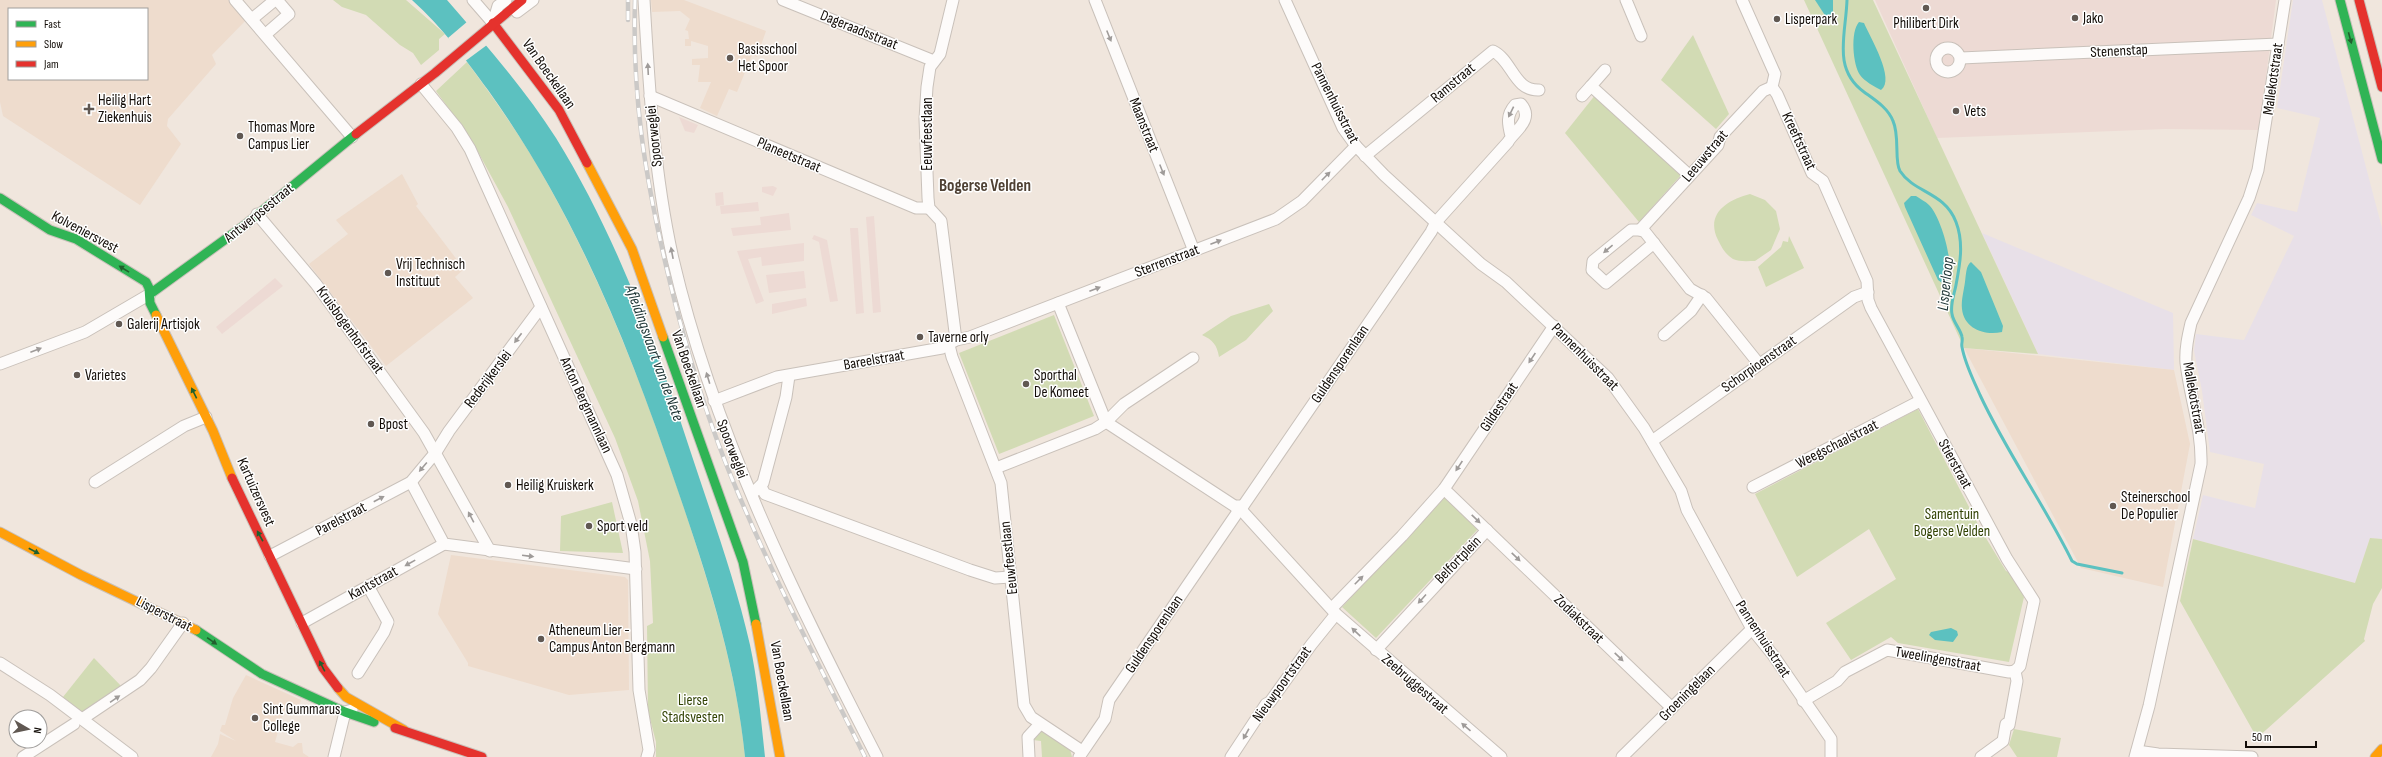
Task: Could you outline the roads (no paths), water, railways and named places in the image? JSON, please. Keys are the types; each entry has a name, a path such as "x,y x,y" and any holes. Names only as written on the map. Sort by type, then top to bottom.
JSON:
{"main road":[{"name":"Antwerpsestraat","path":"150,294 207,255 352,137 421,84 490,25 522,0"},
{"path":"2340,0 2382,159"},
{"path":"2359,0 2382,87"},
{"name":"Van Boeckellaan","path":"490,25 559,110 632,249 744,562 766,663 780,757"},
{"name":"Kolveniersvest","path":"0,198 50,230 76,239 146,282 150,294"},
{"name":"Kartuizersvest","path":"150,294 150,302 227,462 239,495 270,556 323,668 338,689 346,697 404,730"},
{"name":"Lisperstraat","path":"0,532 81,575 108,586 183,623 262,674 345,712 404,730"},
{"path":"404,730 482,757"},
{"path":"2376,757 2382,749"}],"street":[{"path":"235,0 266,34 352,137"},
{"path":"252,19 276,0 289,14 266,34"},
{"path":"473,0 490,25"},
{"path":"490,25 498,6 506,0"},
{"path":"490,25 509,18 533,0"},
{"name":"Spoorweglei","path":"644,0 650,96 662,201 673,260 714,401 749,494 877,757"},
{"name":"Dageraadsstraat","path":"783,0 934,61"},
{"name":"Eeuwfeestlaan","path":"953,0 940,54 930,66 925,119 929,208 941,222 953,342 952,357 1001,483 1024,705 1031,717 1080,754"},
{"name":"Maanstraat","path":"1094,0 1194,251"},
{"name":"Pannenhuisstraat","path":"1285,0 1343,128 1356,146 1481,264 1506,282 1554,326 1608,378 1637,416 1680,491 1687,510 1752,629 1773,655 1830,740 1831,757"},
{"path":"1626,0 1641,36"},
{"name":"Kreeftstraat","path":"1742,0 1775,74 1772,87 1777,94 1812,173 1823,181 1867,281 1871,308 1892,344"},
{"name":"Mallekotstraat","path":"2136,754 2149,706 2201,464 2200,431 2186,363 2186,342 2191,323 2249,198 2258,170 2285,0"},
{"name":"Stenenstap","path":"1961,58 2278,44"},
{"name":"Ramstraat","path":"1365,156 1493,51 1501,55 1513,74 1525,87 1532,90 1539,90"},
{"path":"1582,96 1605,70"},
{"name":"Anton Bergmannlaan","path":"421,84 457,128 470,149 617,475 631,524 636,568 639,690 649,750 647,757"},
{"path":"1592,86 1689,175"},
{"name":"Leeuwstraat","path":"1654,243 1606,283 1592,270 1593,261 1631,230 1640,230 1718,145 1720,137 1763,90 1772,87"},
{"name":"Planeetstraat","path":"650,96 916,208 929,208"},
{"name":"Guldensporenlaan","path":"1080,754 1105,719 1109,700 1431,232 1436,222 1508,142 1511,136"},
{"name":"Sterrenstraat","path":"953,342 970,337 1276,219 1302,201 1356,146"},
{"name":"Kruisbogenhofstraat","path":"257,214 316,284 424,433 490,551"},
{"path":"1640,230 1654,243 1690,289 1702,296 1759,364"},
{"name":"Schorpioenstraat","path":"1652,441 1854,297 1868,292"},
{"name":"Antwerpsestraat","path":"0,364 85,332 150,294"},
{"path":"1664,335 1691,311 1702,296"},
{"path":"1058,303 1106,422"},
{"name":"Rederijkerslei","path":"411,482 436,452 449,431 541,307"},
{"name":"Gildestraat","path":"1444,488 1554,326"},
{"name":"Bareelstraat","path":"714,401 777,377 789,376 953,342"},
{"name":"Stierstraat","path":"1892,344 1918,390 1920,400 2007,559 2034,601 2020,666 2016,671"},
{"path":"996,468 1095,429 1106,422 1124,404 1193,358"},
{"path":"749,494 761,487 786,397 789,376"},
{"name":"Weegschaalstraat","path":"1753,487 1920,400"},
{"path":"94,482 184,426 206,417"},
{"name":"Zeebruggestraat","path":"1106,422 1240,510 1334,611 1376,650 1501,757"},
{"path":"411,482 444,544 490,551 636,568"},
{"name":"Parelstraat","path":"270,556 411,482"},
{"path":"761,487 765,494 941,560 995,578 1011,576"},
{"path":"1334,611 1444,488"},
{"name":"Belfortplein","path":"1376,650 1487,530 1444,488"},
{"name":"Zodiakstraat","path":"1487,530 1672,708"},
{"name":"Kantstraat","path":"302,623 444,544"},
{"path":"358,673 384,632 388,622 368,586"},
{"name":"Nieuwpoortstraat","path":"1231,757 1266,704 1270,702 1334,611"},
{"path":"23,757 140,680 183,623"},
{"name":"Groeningelaan","path":"1622,757 1752,629"},
{"name":"Tweelingenstraat","path":"1803,701 1837,681 1845,672 1887,650 2009,672 2016,671"},
{"path":"0,663 50,695 78,722 132,757"},
{"path":"1982,757 2003,741 2018,681 2016,671"},
{"path":"325,703 335,701 338,689"},
{"path":"334,757 345,712 357,708 363,708"},
{"path":"1029,757 1028,737 1040,724"},
{"path":"2136,754 2252,757"}],"water":[{"name":"Afleidingsvaart van de Nete","path":"412,0 447,0 504,67 556,138 578,175 616,252 649,331 664,372 730,572 744,620 753,659 765,757 745,757 735,688 719,621 699,554 640,383 598,282 548,184 488,90 444,32"},
{"path":"1815,0 1833,0 1833,20 1828,20"},
{"path":"1859,22 1864,23 1884,68 1886,77 1885,85 1881,90 1873,86 1860,75 1856,64 1854,56 1854,33"},
{"path":"1911,196 1916,196 1929,205 1934,211 1943,232 1949,257 1950,269 1949,278 1945,285 1938,280 1905,207 1904,203"},
{"path":"1971,262 1981,272 2003,326 2002,332 1989,333 1976,330 1967,322 1964,316 1962,299 1966,270"},
{"path":"1951,628 1957,631 1958,635 1953,642 1935,640 1929,635 1931,632"}],"waterway":[{"name":"Lisperloop","path":"1847,0 1843,50 1844,62 1848,73 1854,83 1881,105 1891,116 1895,127 1897,161 1900,171 1913,184 1945,204 1956,222 1961,246 1959,269 1952,300 1952,311 1954,320 1961,334 1965,359 1980,395 2072,561 2077,564 2122,573"}],"railway":[{"path":"628,0 628,20"},
{"path":"635,0 638,103 646,169 667,270 681,327 698,383 716,438 753,527 799,626 865,757"}],"place":[{"name":"Philibert Dirk","path":"1926,8"},
{"name":"Jako","path":"2075,18"},
{"name":"Lisperpark","path":"1777,19"},
{"name":"Basisschool Het Spoor","path":"730,58"},
{"name":"Heilig Hart Ziekenhuis","path":"89,109"},
{"name":"Vets","path":"1956,111"},
{"name":"Thomas More Campus Lier","path":"240,136"},
{"name":"Vrij Technisch Instituut","path":"388,273"},
{"name":"Galerij Artisjok","path":"119,324"},
{"name":"Taverne orly","path":"920,337"},
{"name":"Varietes","path":"77,375"},
{"name":"Sporthal De Komeet","path":"1026,384"},
{"name":"Bpost","path":"371,424"},
{"name":"Heilig Kruiskerk","path":"508,485"},
{"name":"Steinerschool De Populier","path":"2113,506"},
{"name":"Sport veld","path":"589,526"},
{"name":"Atheneum Lier - Campus Anton Bergmann","path":"541,639"},
{"name":"Sint Gummarus College","path":"255,718"}],"district":[{"name":"Bogerse Velden","path":"985,186"}],"park label":[{"name":"Samentuin Bogerse Velden","path":"1952,522"},
{"name":"Lierse Stadsvesten","path":"693,708"}]}
